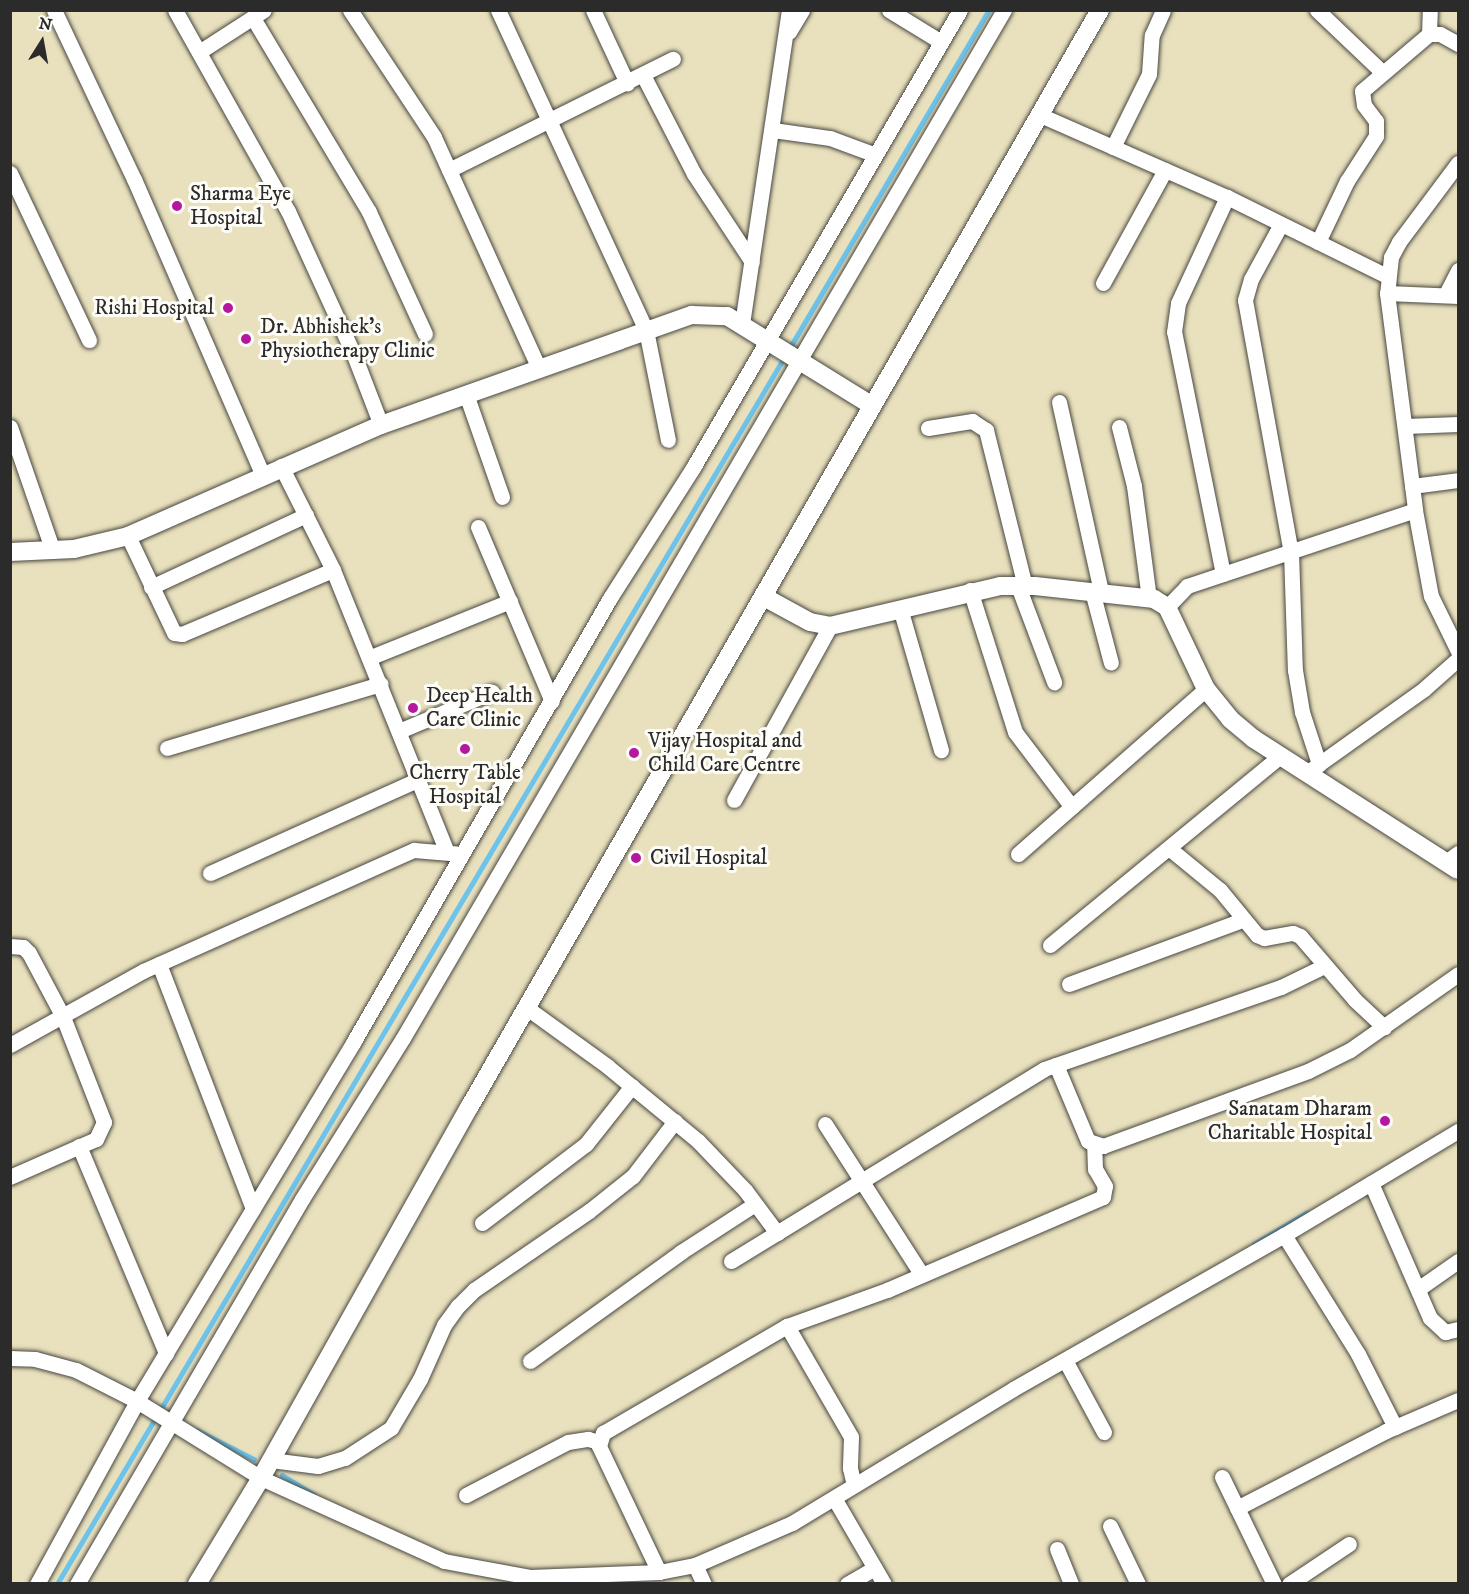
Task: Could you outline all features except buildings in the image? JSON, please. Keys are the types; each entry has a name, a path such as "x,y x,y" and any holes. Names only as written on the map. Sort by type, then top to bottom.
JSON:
{"street":[{"path":"54,10 134,179 262,474"},
{"path":"175,10 288,212 354,355 381,425"},
{"path":"498,10 552,122 646,330 668,440"},
{"path":"593,10 627,83"},
{"path":"742,324 788,34 789,10"},
{"path":"788,34 802,10"},
{"path":"888,10 941,42"},
{"path":"37,1584 142,1404 166,1353 253,1209 454,852 552,701 960,10"},
{"path":"77,1584 166,1420 792,358 905,176 1004,10"},
{"path":"196,1584 261,1478 527,1008 764,597 871,405 1100,10"},
{"path":"1113,147 1149,74 1152,35 1163,10"},
{"path":"1317,10 1382,72"},
{"path":"1429,34 1430,10"},
{"path":"357,13 434,136 538,369"},
{"path":"199,52 259,14 369,212 425,334"},
{"path":"1318,242 1347,181 1376,136 1377,120 1361,97 1362,91 1429,34 1440,34 1458,44"},
{"path":"449,170 552,122 673,59"},
{"path":"643,75 694,174 752,262"},
{"path":"1040,115 1227,197 1387,276"},
{"path":"773,130 831,138 873,154"},
{"path":"1458,163 1399,242 1387,276 1387,293 1415,510 1434,607 1458,651"},
{"path":"1103,283 1165,170"},
{"path":"10,173 89,340"},
{"path":"1223,574 1174,332 1178,303 1227,197"},
{"path":"1281,224 1251,279 1245,300 1291,552 1295,670 1313,768"},
{"path":"1387,293 1452,295 1458,270"},
{"path":"10,552 53,550 128,536 262,474 381,425 646,330 708,314 742,324 792,358 871,405"},
{"path":"466,394 502,496"},
{"path":"1059,402 1111,663"},
{"path":"928,428 972,421 986,430 1022,586 1054,682"},
{"path":"1405,426 1458,424"},
{"path":"10,427 53,550"},
{"path":"1119,427 1134,486 1149,598"},
{"path":"281,466 333,570 371,657 419,779 454,852"},
{"path":"1412,486 1458,480"},
{"path":"1167,607 1180,590 1415,510"},
{"path":"151,587 306,515"},
{"path":"478,527 552,701"},
{"path":"128,536 169,628 182,634 333,570"},
{"path":"764,597 810,622 830,626 970,590 1022,586 1096,591 1149,598 1167,607 1206,689 1230,719 1280,756 1313,768 1454,861"},
{"path":"970,590 1015,732 1072,807"},
{"path":"371,657 510,601"},
{"path":"900,608 941,750"},
{"path":"734,800 830,626"},
{"path":"1313,768 1424,689 1458,659"},
{"path":"167,748 381,684"},
{"path":"1018,854 1206,689"},
{"path":"399,730 492,692"},
{"path":"1050,945 1170,849 1280,756"},
{"path":"210,873 419,779"},
{"path":"1170,849 1220,890 1242,920 1264,938 1293,933 1300,936 1324,966 1384,1027"},
{"path":"10,1046 159,964 414,850 454,852"},
{"path":"1069,984 1242,920"},
{"path":"10,946 23,947 29,953 63,1017 104,1122 96,1139 10,1177"},
{"path":"159,964 253,1209"},
{"path":"731,1261 1028,1077 1056,1065 1281,987 1324,966"},
{"path":"1056,1065 1088,1141 1102,1146 1308,1071 1384,1027 1458,974"},
{"path":"527,1008 675,1121 719,1161 777,1233"},
{"path":"482,1223 586,1144 632,1086"},
{"path":"271,1460 318,1466 345,1458 391,1428 420,1379 444,1325 458,1306 474,1290 590,1211 633,1176 675,1121"},
{"path":"825,1124 863,1180 921,1275"},
{"path":"10,1358 35,1359 76,1370 142,1404 261,1478 390,1539 444,1561 482,1571 579,1578 659,1572 695,1566 792,1523 1065,1360 1284,1236 1458,1131"},
{"path":"659,1572 599,1442 603,1433 787,1326 921,1275 1103,1197 1105,1186 1095,1169 1094,1145"},
{"path":"79,1146 166,1353"},
{"path":"1371,1183 1437,1328 1444,1332 1458,1329"},
{"path":"530,1361 681,1252 755,1204"},
{"path":"1284,1236 1358,1354 1395,1427"},
{"path":"1418,1288 1458,1261"},
{"path":"787,1326 851,1437 850,1468 854,1485"},
{"path":"1065,1360 1104,1432"},
{"path":"1237,1508 1395,1427 1458,1400"},
{"path":"466,1495 568,1442 579,1438 599,1442"},
{"path":"1222,1477 1274,1584"},
{"path":"834,1497 884,1584"},
{"path":"1110,1526 1138,1584"},
{"path":"1289,1584 1348,1544"},
{"path":"1057,1549 1071,1584"},
{"path":"695,1566 704,1584"},
{"path":"847,1584 875,1568"}],"waterway":[{"path":"789,349 989,10"},
{"path":"57,1584 785,356"},
{"path":"1254,1244 1306,1213"},
{"path":"197,1430 254,1459"},
{"path":"282,1475 314,1494"}],"place":[{"name":"Sharma Eye Hospital","path":"177,206"},
{"name":"Rishi Hospital","path":"228,308"},
{"name":"Dr. Abhishek's Physiotherapy Clinic","path":"246,339"},
{"name":"Deep Health Care Clinic","path":"413,708"},
{"name":"Cherry Table Hospital","path":"465,749"},
{"name":"Vijay Hospital and Child Care Centre","path":"634,753"},
{"name":"Civil Hospital","path":"636,858"},
{"name":"Sanatam Dharam Charitable Hospital","path":"1385,1121"}]}
